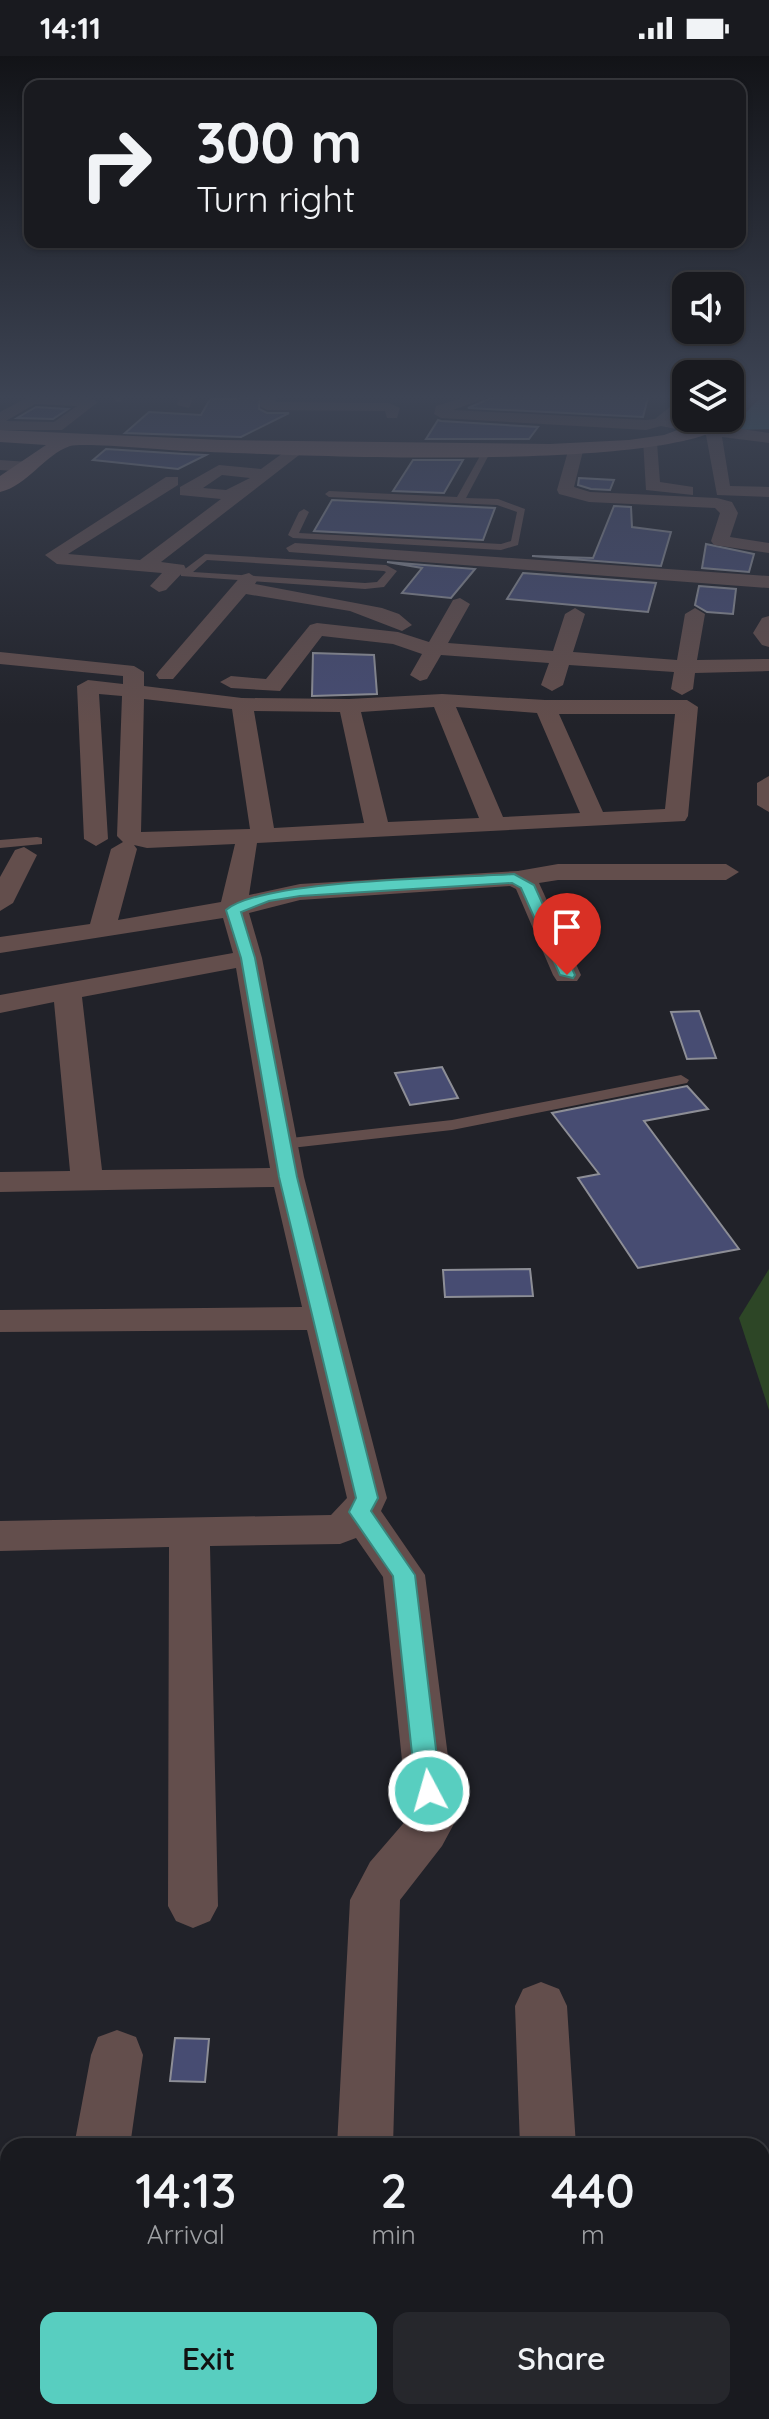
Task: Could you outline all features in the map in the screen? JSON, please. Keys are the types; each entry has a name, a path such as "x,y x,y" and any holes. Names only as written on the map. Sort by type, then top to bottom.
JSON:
{"street":[{"path":"137,504 54,555 57,559 177,569 159,586"},
{"path":"144,566 226,504"},
{"path":"721,504 726,506 733,524 720,541 769,548"},
{"path":"295,548 769,582"},
{"path":"707,554 769,558"},
{"path":"166,675 245,584 387,615 402,624 398,638"},
{"path":"676,597 701,607 681,695"},
{"path":"420,675 460,604"},
{"path":"575,614 548,696 625,872"},
{"path":"769,622 763,633 769,641"},
{"path":"96,839 88,686 133,683 166,675 272,686 317,629 398,638 415,647 686,667 769,665"},
{"path":"0,658 133,683 242,704 349,706 548,696 687,707 676,816 606,825 494,824 255,841 147,841 129,836 133,683"},
{"path":"442,700 494,824"},
{"path":"0,1536 340,1529 360,1512 367,1498 288,1177 248,958 233,910 255,841 242,704"},
{"path":"349,706 378,831"},
{"path":"769,783 769,805"},
{"path":"0,903 20,847"},
{"path":"101,931 124,849"},
{"path":"0,945 233,910 266,898 300,892 501,877 517,879 558,872 726,872"},
{"path":"517,879 527,885 567,975"},
{"path":"0,1004 67,989 248,958"},
{"path":"67,989 87,1181"},
{"path":"0,1182 288,1177"},
{"path":"0,1321 325,1318"},
{"path":"360,1512 404,1575 432,1820 424,1836 383,1877 375,1900 365,2138"},
{"path":"189,1532 193,1906"},
{"path":"541,2006 548,2138"},
{"path":"103,2138 117,2055"}],"lane":[{"path":"304,512 293,535 501,547 515,543 522,511 504,504"},
{"path":"205,557 386,568 392,571 380,585 245,584 184,574 205,557"},
{"path":"282,1144 452,1125 681,1080"}],"green space":[{"path":"769,1269 769,1410 739,1318"}],"building":[{"path":"330,504 495,508 483,540 314,531"},
{"path":"614,506 631,507 632,527 671,532 661,566 532,556 593,558"},
{"path":"706,544 754,554 749,572 702,568"},
{"path":"387,562 475,569 451,598 402,593 422,568"},
{"path":"523,573 656,583 648,612 507,599"},
{"path":"699,586 736,589 733,614 707,612 695,605"},
{"path":"313,653 374,655 377,694 312,696"},
{"path":"699,1011 716,1058 687,1059 671,1012"},
{"path":"442,1067 458,1098 410,1105 395,1073"},
{"path":"687,1086 708,1109 644,1121 739,1249 638,1268 578,1178 599,1174 552,1113"},
{"path":"530,1269 533,1296 445,1297 443,1270"},
{"path":"175,2038 209,2039 205,2082 170,2081"}],"route":[{"path":"429,1791 404,1575 360,1512 367,1498 288,1177 248,958 233,910 266,898 300,892 514,878 527,885 567,975"}]}
